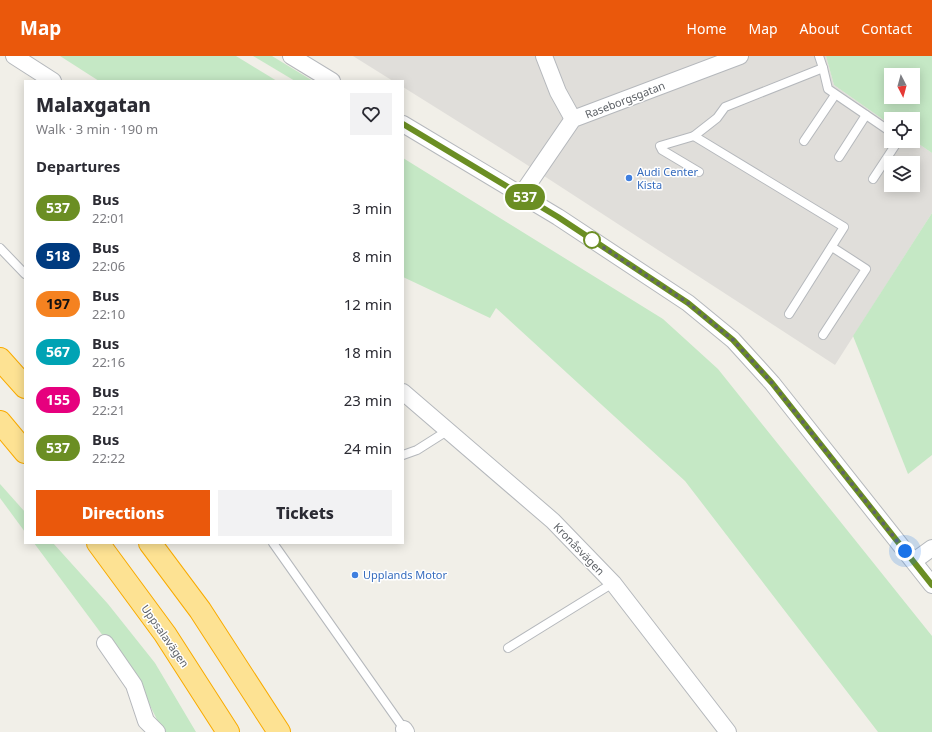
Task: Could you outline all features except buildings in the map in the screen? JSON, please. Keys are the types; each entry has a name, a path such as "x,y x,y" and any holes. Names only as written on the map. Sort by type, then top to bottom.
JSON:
{"highway":[{"path":"0,359 24,387"},
{"path":"0,422 24,451"},
{"name":"Uppsalavägen","path":"99,544 165,634 228,732"},
{"path":"151,544 200,610 279,732"}],"street":[{"path":"14,56 51,80"},
{"path":"291,56 330,80"},
{"path":"544,56 558,92 573,119"},
{"name":"Raseborgsgatan","path":"521,195 573,119 740,56"},
{"path":"404,125 558,217 688,303 733,340 772,383 932,585"},
{"name":"Kronåsvägen","path":"404,393 447,432 553,521 613,583 728,732"},
{"path":"914,562 932,548"},
{"path":"105,643 134,685 146,721 157,732"}],"lane":[{"path":"819,56 828,89 884,127"},
{"path":"699,172 662,150 660,146 694,136 717,118 725,107 823,68"},
{"path":"804,141 835,95"},
{"path":"839,158 866,115"},
{"path":"694,136 844,227 789,314"},
{"path":"873,179 893,148"},
{"path":"823,335 866,269 832,247"},
{"path":"0,248 24,273"},
{"path":"404,455 417,450 447,432"},
{"path":"274,544 405,731"},
{"path":"508,648 613,583"}],"shaded area":[{"path":"353,56 826,56 834,85 884,120 884,148 920,148 920,145 932,153 932,213 835,365 521,161 404,88 404,80 391,80"}],"green space":[{"path":"60,56 236,56 275,80 97,80"},
{"path":"253,56 272,56 311,80 293,80"},
{"path":"826,56 932,56 932,153 920,145 920,112 884,112 884,120 834,85"},
{"path":"404,159 663,319 718,369 932,636 932,732 878,732 685,481 496,308 490,318 404,277"},
{"path":"932,213 932,455 908,474 853,336"},
{"path":"0,484 24,511 24,531 0,498"},
{"path":"35,544 54,544 108,604 155,663 196,732 163,732 141,687"}],"bus line":[{"name":"537","path":"404,125 558,217 688,303 733,340 772,383 932,585"}],"place":[{"name":"Audi Center Kista","path":"629,178"},
{"name":"Upplands Motor","path":"355,575"}],"route":[{"path":"592,240 688,303 733,340 772,383 905,551"}]}
